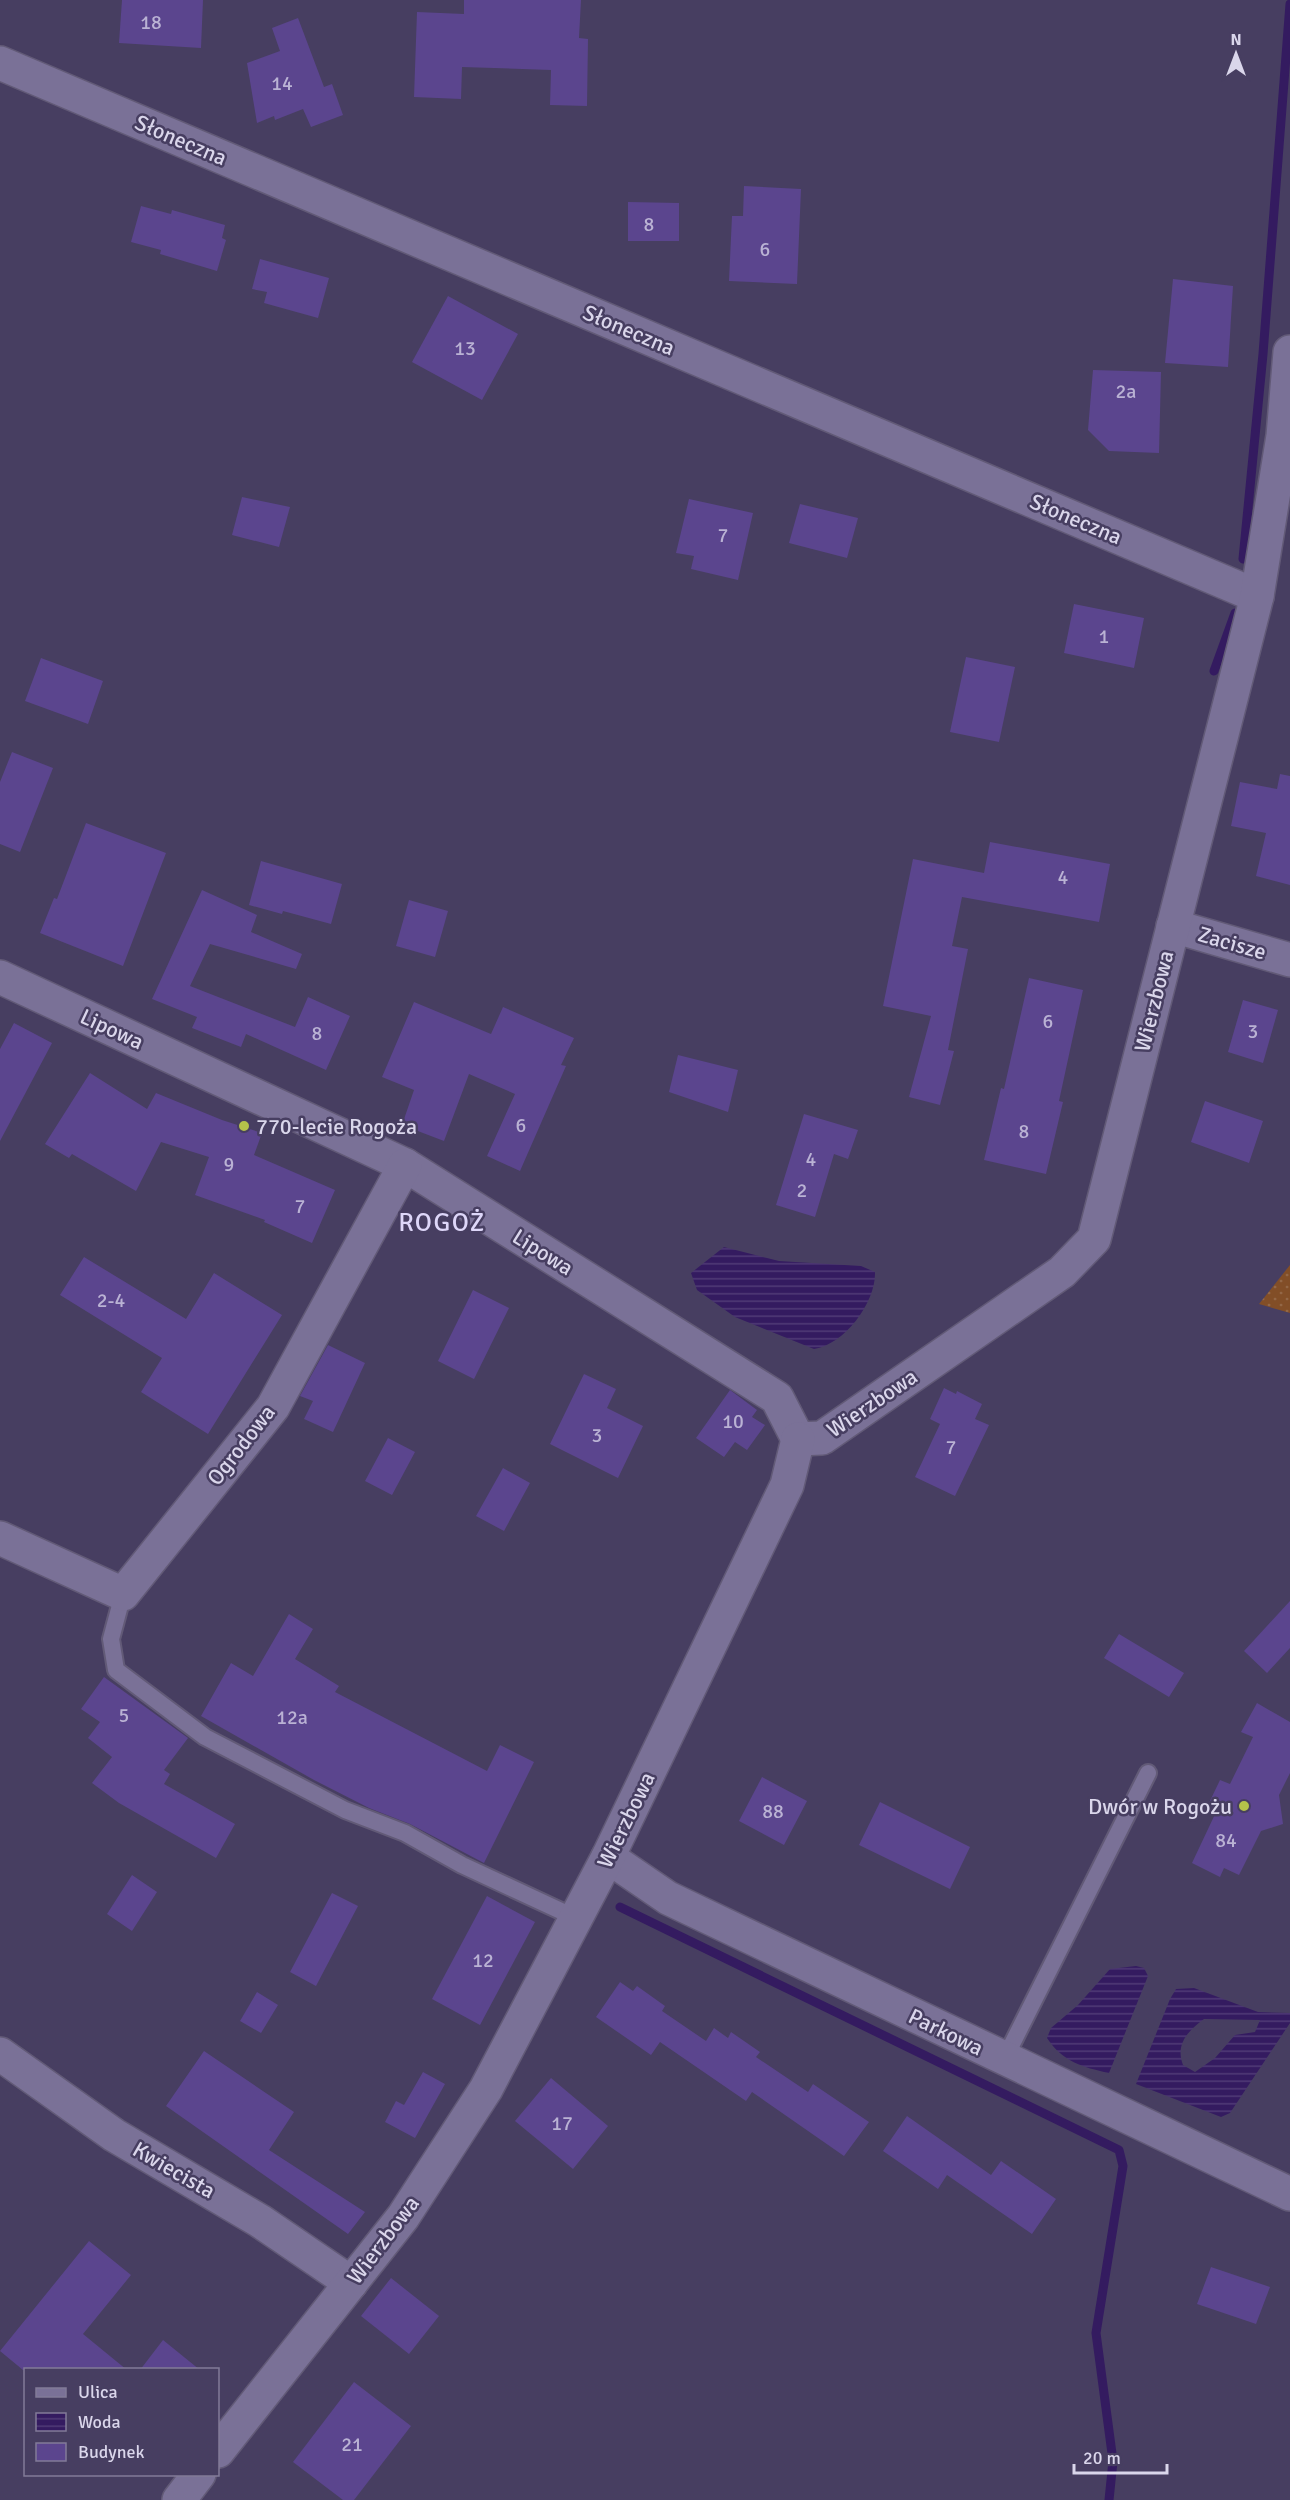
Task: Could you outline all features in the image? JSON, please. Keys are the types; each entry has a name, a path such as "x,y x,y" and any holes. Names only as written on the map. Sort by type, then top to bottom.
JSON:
{"street":[{"name":"Słoneczna","path":"0,63 1257,596"},
{"name":"Wierzbowa","path":"219,2450 403,2217 486,2089 608,1857 787,1485 798,1439 822,1438 1062,1272 1094,1239 1257,596 1283,436 1290,352"},
{"name":"Zacisze","path":"1173,926 1290,960"},
{"name":"Lipowa","path":"0,977 405,1165 777,1398 798,1439"},
{"name":"Ogrodowa","path":"123,1594 273,1407 405,1165"},
{"path":"0,1538 123,1594"},
{"name":"Parkowa","path":"608,1857 668,1898 1004,2060 1290,2194"},
{"name":"Kwiecista","path":"0,2054 114,2135 250,2215 351,2283"},
{"path":"179,2500 198,2476"}],"lane":[{"path":"123,1594 111,1639 116,1670 204,1737 345,1810 405,1833 462,1864 576,1918"},
{"path":"1004,2060 1148,1773"}],"shaded area":[{"path":"1290,1265 1290,1313 1259,1304"}],"water":[{"path":"724,1247 779,1261 861,1266 875,1272 874,1284 864,1308 847,1330 837,1339 814,1349 735,1317 697,1290 691,1273"},
{"path":"1136,1966 1144,1968 1148,1976 1109,2073 1082,2066 1060,2053 1047,2038 1051,2028 1078,2005 1110,1969"},
{"path":"1194,1988 1258,2012 1290,2013 1290,2023 1230,2113 1221,2117 1136,2084 1176,1989","holes":["1204,2019 1260,2020 1255,2032 1235,2035 1215,2058 1195,2072 1183,2065 1181,2051 1184,2039"]}],"building":[{"path":"122,0 203,0 201,48 119,43"},
{"path":"464,0 581,0 579,38 588,39 587,106 550,105 551,70 462,67 461,99 414,97 417,12 464,14"},
{"path":"298,18 324,87 332,84 343,115 311,127 303,109 275,120 274,116 257,123 247,63 280,51 272,28"},
{"path":"744,186 801,189 797,284 729,281 732,216 743,216"},
{"path":"628,202 679,203 679,241 628,241"},
{"path":"141,206 171,214 172,210 225,225 222,238 226,240 217,271 160,254 161,250 131,242"},
{"path":"260,259 329,278 318,318 264,303 267,292 252,289"},
{"path":"1173,279 1233,286 1228,367 1165,363"},
{"path":"448,296 518,334 482,400 412,362"},
{"path":"1093,370 1161,372 1159,453 1109,451 1088,430"},
{"path":"242,497 290,507 279,547 232,535"},
{"path":"689,499 753,513 738,580 691,569 694,556 676,553"},
{"path":"800,504 858,518 847,558 789,543"},
{"path":"1074,604 1144,618 1134,668 1064,653"},
{"path":"966,657 1015,667 999,742 950,732"},
{"path":"41,658 103,681 88,724 25,701"},
{"path":"12,752 53,768 20,852 0,844 0,782"},
{"path":"1280,774 1290,776 1290,885 1256,876 1266,833 1231,826 1240,782 1277,789"},
{"path":"86,823 166,853 123,966 40,933 54,898 57,899"},
{"path":"990,842 1110,864 1099,922 962,897 952,946 968,949 948,1050 954,1051 940,1105 909,1097 931,1016 883,1006 913,859 984,873"},
{"path":"261,861 342,884 331,924 283,911 282,914 249,905"},
{"path":"202,890 257,915 251,932 302,954 296,969 210,944 190,986 295,1027 308,997 350,1016 326,1070 246,1034 241,1047 192,1028 197,1017 152,999"},
{"path":"409,900 448,911 435,957 396,946"},
{"path":"1029,978 1083,990 1059,1101 1063,1102 1046,1174 984,1160 1001,1088 1004,1089"},
{"path":"1243,1000 1278,1010 1263,1063 1228,1052"},
{"path":"414,1002 491,1034 503,1007 574,1038 561,1065 566,1066 520,1171 487,1156 515,1094 469,1074 444,1141 402,1125 414,1090 382,1077"},
{"path":"14,1023 52,1043 0,1141 0,1049"},
{"path":"678,1055 738,1070 728,1112 669,1092"},
{"path":"90,1073 147,1109 156,1093 222,1120 262,1133 254,1155 335,1190 312,1243 264,1222 265,1220 195,1195 209,1157 161,1142 136,1191 72,1154 69,1158 45,1144"},
{"path":"1205,1101 1263,1121 1249,1163 1191,1142"},
{"path":"804,1114 858,1130 848,1159 834,1154 815,1217 776,1205"},
{"path":"84,1257 186,1319 214,1273 282,1315 208,1434 141,1392 162,1358 60,1295"},
{"path":"473,1290 509,1308 474,1379 438,1361"},
{"path":"328,1345 365,1363 333,1432 304,1419 313,1401 300,1396"},
{"path":"584,1374 616,1389 607,1408 643,1426 618,1478 550,1444"},
{"path":"944,1388 956,1394 957,1391 982,1404 975,1419 989,1425 955,1496 915,1477 940,1424 930,1419"},
{"path":"730,1390 757,1410 752,1417 765,1425 747,1450 735,1442 724,1457 696,1438"},
{"path":"388,1438 415,1452 392,1495 365,1481"},
{"path":"503,1468 530,1483 504,1531 476,1516"},
{"path":"1290,1601 1290,1648 1267,1673 1244,1651"},
{"path":"289,1614 313,1629 295,1659 339,1686 335,1692 487,1771 500,1745 534,1762 484,1863 410,1824 369,1808 314,1780 201,1716 231,1663 253,1676"},
{"path":"1119,1634 1184,1673 1169,1697 1104,1658"},
{"path":"104,1677 188,1738 164,1770 170,1774 164,1784 235,1824 216,1858 119,1803 92,1783 112,1757 88,1738 100,1722 81,1709"},
{"name":"Dwór w Rogożu","path":"1257,1703 1290,1722 1290,1773 1279,1795 1283,1824 1261,1831 1239,1875 1224,1868 1220,1877 1192,1863 1217,1810 1208,1805 1220,1780 1230,1784 1253,1737 1241,1732"},
{"path":"762,1777 807,1801 784,1845 739,1821"},
{"path":"880,1802 970,1847 950,1889 859,1845"},
{"path":"132,1875 157,1892 132,1931 107,1914"},
{"path":"332,1893 358,1906 316,1986 290,1972"},
{"path":"487,1896 535,1922 480,2025 432,1999"},
{"path":"620,1982 633,1991 637,1986 665,2006 662,2011 706,2041 714,2028 728,2038 731,2032 760,2052 756,2057 808,2092 813,2084 869,2122 844,2156 752,2092 746,2101 660,2042 651,2055 596,2017"},
{"path":"257,1992 278,2005 261,2033 240,2021"},
{"path":"204,2051 294,2112 269,2150 365,2212 348,2234 166,2106"},
{"path":"423,2072 445,2084 415,2138 385,2122 396,2101 404,2105"},
{"path":"551,2078 608,2126 573,2169 515,2121"},
{"path":"907,2116 991,2175 1001,2161 1056,2199 1032,2234 947,2175 938,2189 883,2151"},
{"path":"89,2241 131,2275 83,2334 125,2368 24,2368 23,2370 0,2351"},
{"path":"1211,2267 1270,2287 1256,2324 1197,2304"},
{"path":"391,2278 439,2316 409,2354 361,2316"},
{"path":"163,2340 198,2368 142,2368"},
{"path":"354,2382 411,2426 354,2500 343,2500 293,2462"}],"waterway":[{"path":"1243,559 1263,354 1290,4"},
{"path":"1214,671 1235,613"},
{"path":"620,1907 1119,2150 1123,2166 1096,2333 1113,2461 1109,2500"}],"place":[{"name":"770-lecie Rogoża","path":"244,1126"},
{"name":"Dwór w Rogożu","path":"1244,1806"}],"district":[{"name":"ROGOŻ","path":"442,1223"}]}
